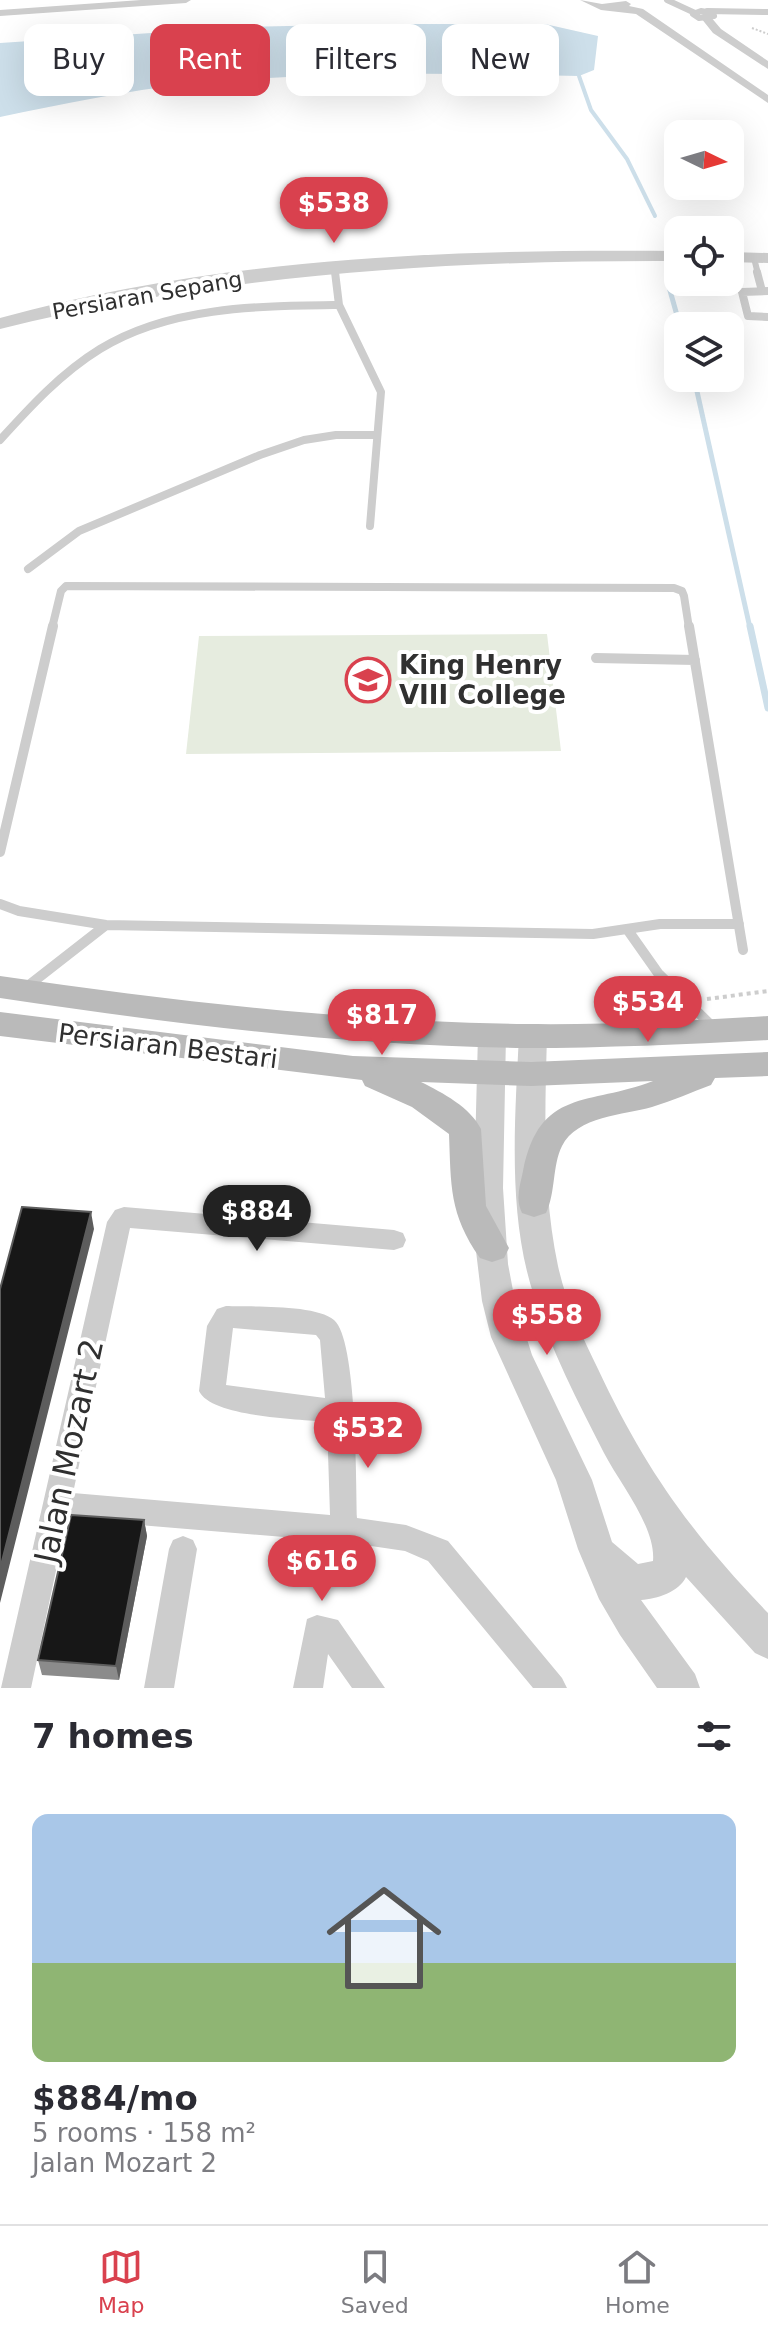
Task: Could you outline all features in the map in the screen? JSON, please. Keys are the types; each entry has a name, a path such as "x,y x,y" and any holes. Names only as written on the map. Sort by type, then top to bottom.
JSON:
{"main road":[{"name":"Persiaran Bestari","path":"11,989 215,1016 355,1028 492,1035 768,1028"},
{"name":"Persiaran Bestari","path":"0,1024 353,1068 531,1074 768,1064"},
{"path":"353,1068 415,1092 445,1109 465,1129 468,1209 476,1228 492,1248"},
{"path":"534,1203 545,1144 559,1125 579,1113 651,1095 719,1068"}],"street":[{"path":"0,13 118,2 186,0"},
{"path":"585,0 595,6 639,11 768,100"},
{"path":"615,7 629,0"},
{"path":"637,0 653,7 768,87"},
{"path":"706,15 717,31 768,66"},
{"name":"Persiaran Sepang","path":"0,307 167,272 339,250 526,241 664,241"},
{"name":"Persiaran Sepang","path":"0,324 84,303 176,286 334,266 515,255 664,256"},
{"path":"492,1035 489,1190 499,1304 529,1392 562,1449 582,1498 594,1546 614,1592 681,1688"},
{"path":"533,1035 534,1203 542,1268 565,1336 601,1411 659,1514 707,1577 768,1640"},
{"name":"Jalan Mozart 2","path":"16,1688 116,1229 124,1217 394,1240"},
{"path":"340,1412 222,1397 212,1391 220,1326 226,1317 324,1326 332,1336 340,1412 344,1529"},
{"path":"58,1505 344,1529 406,1538 438,1551 552,1688"},
{"path":"594,1546 622,1578 637,1582 658,1581 670,1571 672,1549 659,1514"},
{"path":"159,1688 183,1549"},
{"path":"308,1688 317,1629 328,1630 337,1640 370,1688"}],"lane":[{"path":"667,0 706,15 768,12"},
{"path":"762,250 765,291 742,292 747,314 768,317"},
{"path":"334,266 339,305 381,392 370,526"},
{"path":"0,440 40,395 117,339 156,325 213,314 266,307 339,305"},
{"path":"28,569 79,531 260,455 304,440 336,435 376,435"},
{"path":"0,852 61,591 66,586 674,588 682,591 684,596 743,950"},
{"path":"596,658 695,660"},
{"path":"0,904 19,911 106,925 593,934 660,924 739,924"},
{"path":"11,989 106,925"},
{"path":"627,929 658,973 716,1030"}],"path":[{"path":"688,1002 768,991"}],"shaded area":[{"path":"547,634 561,751 186,754 199,636"}],"water":[{"path":"426,24 442,24 442,74 426,74"},
{"path":"270,26 286,26 286,77 270,78"},
{"path":"559,27 598,36 594,70 579,76 559,76"},
{"path":"150,33 150,89 134,92 134,34"},
{"path":"24,41 24,96 108,96 0,117 0,43"}],"building":[{"path":"22,1207 91,1212 0,1569 0,1289"},
{"path":"71,1515 144,1520 116,1666 38,1660"}],"waterway":[{"path":"579,76 591,110 627,159 655,216"},
{"path":"672,296 676,312"},
{"path":"697,392 750,628"},
{"path":"750,626 768,708"}],"place":[{"name":"King Henry VIII College","path":"368,680"}]}
